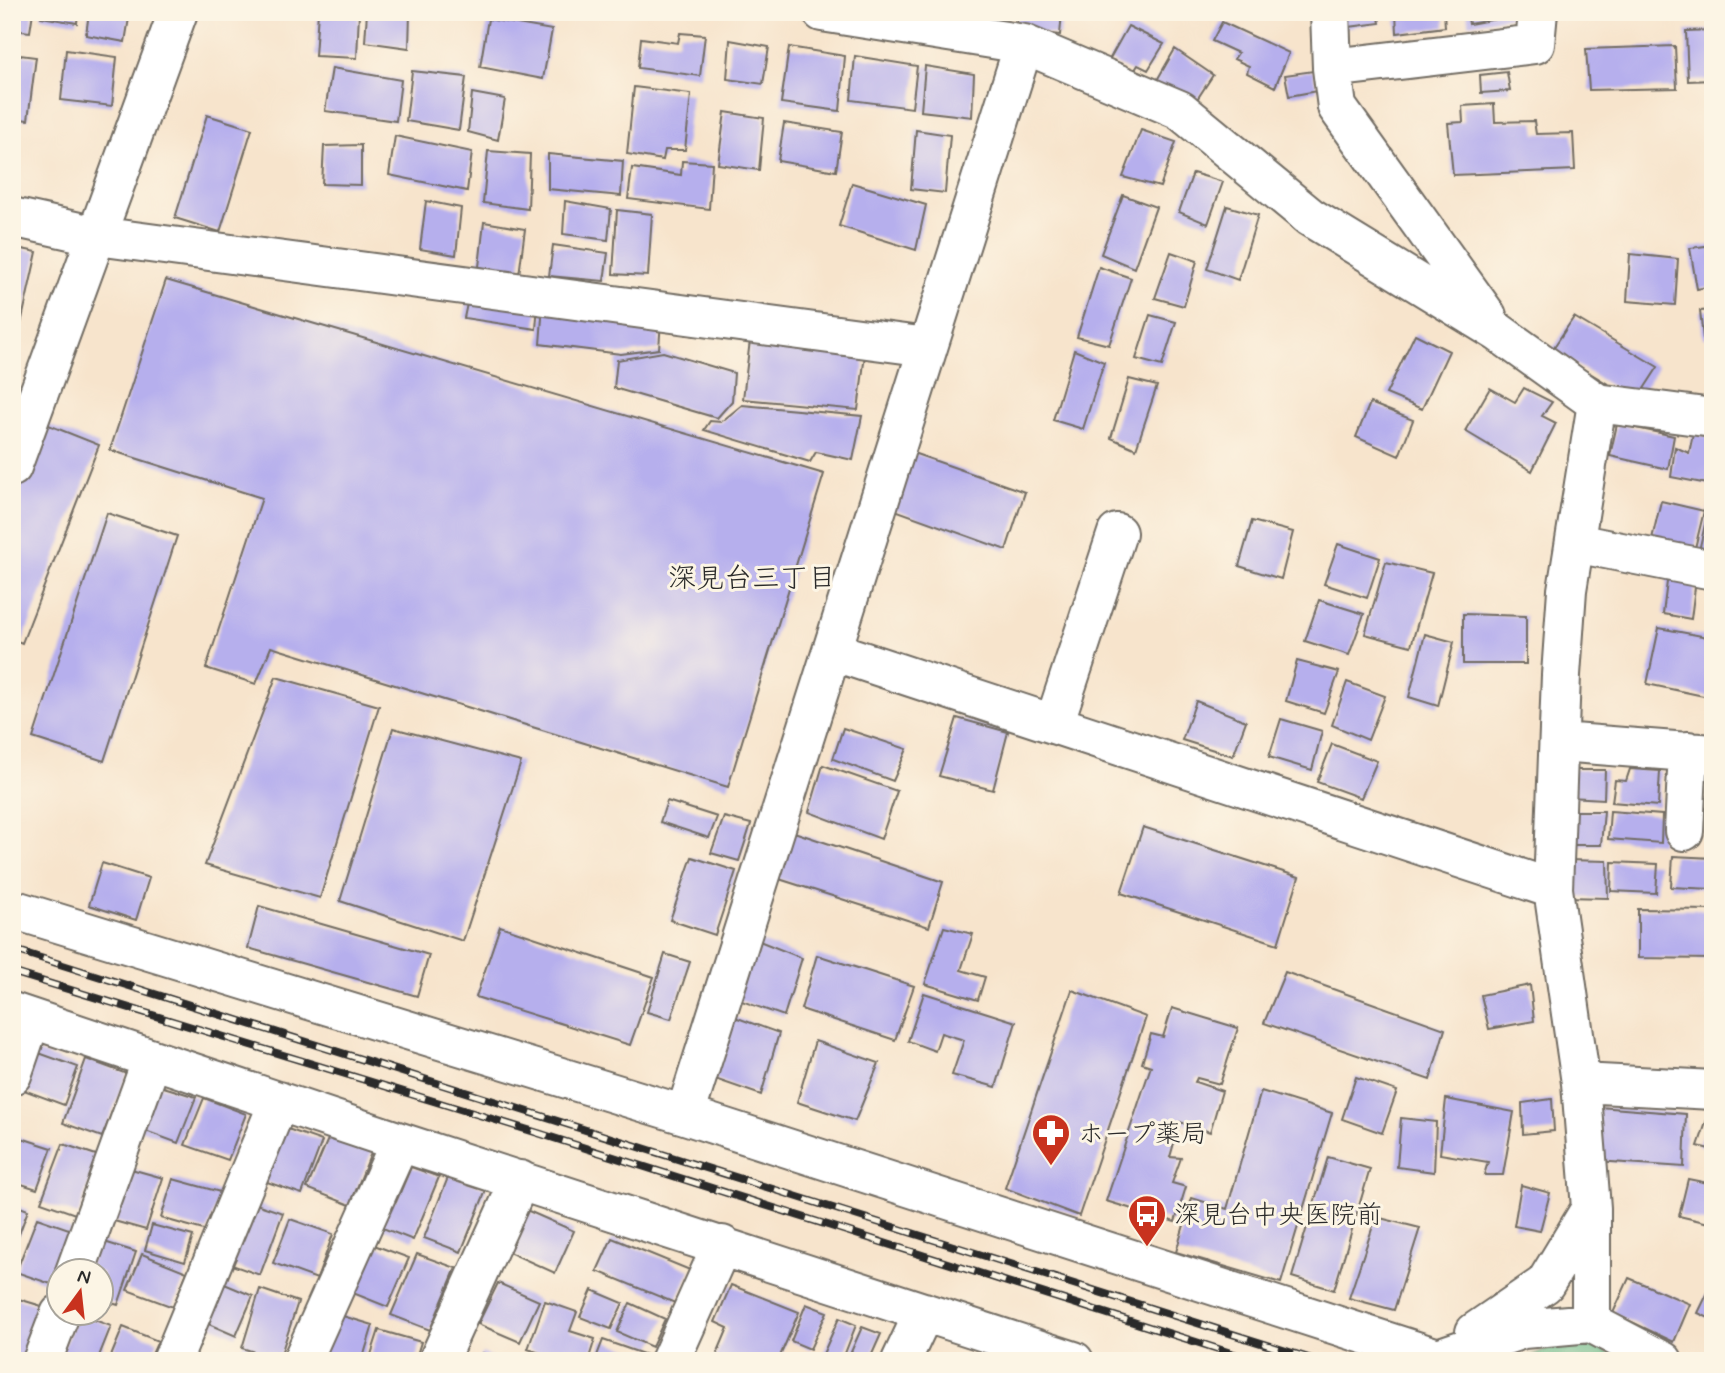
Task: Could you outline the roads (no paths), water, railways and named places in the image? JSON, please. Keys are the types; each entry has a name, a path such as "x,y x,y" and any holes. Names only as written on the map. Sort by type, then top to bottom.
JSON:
{"street":[{"path":"12,467 178,12"},
{"path":"822,12 905,18 1024,44 1180,110 1310,217 1498,332 1597,404 1713,418"},
{"path":"1330,12 1332,68 1337,107 1498,332"},
{"path":"1332,68 1535,44 1538,12"},
{"path":"685,1115 1024,44"},
{"path":"12,217 97,236 928,347"},
{"path":"1591,1323 1591,1209 1581,1083 1553,888 1567,590 1597,404"},
{"path":"1054,724 1117,533"},
{"path":"1575,542 1713,570"},
{"path":"832,651 1553,888"},
{"path":"1560,742 1701,752 1684,831"},
{"path":"12,909 685,1115 1438,1359 1523,1329 1591,1323 1662,1361"},
{"path":"12,1075 22,1016 1074,1361"},
{"path":"80,1258 152,1059"},
{"path":"1581,1083 1713,1090"},
{"path":"172,1361 279,1101"},
{"path":"302,1361 400,1142"},
{"path":"438,1361 520,1180"},
{"path":"1438,1359 1545,1284 1591,1209"},
{"path":"670,1361 722,1245"},
{"path":"901,1361 924,1312"},
{"path":"42,1361 55,1328"}],"railway":[{"path":"12,949 1318,1361"},
{"path":"12,972 538,1133 1256,1361"}],"place":[{"name":"ホープ薬局","path":"1051,1167"},
{"name":"深見台中央医院前","path":"1147,1248"}],"district":[{"name":"深見台三丁目","path":"752,577"}]}
